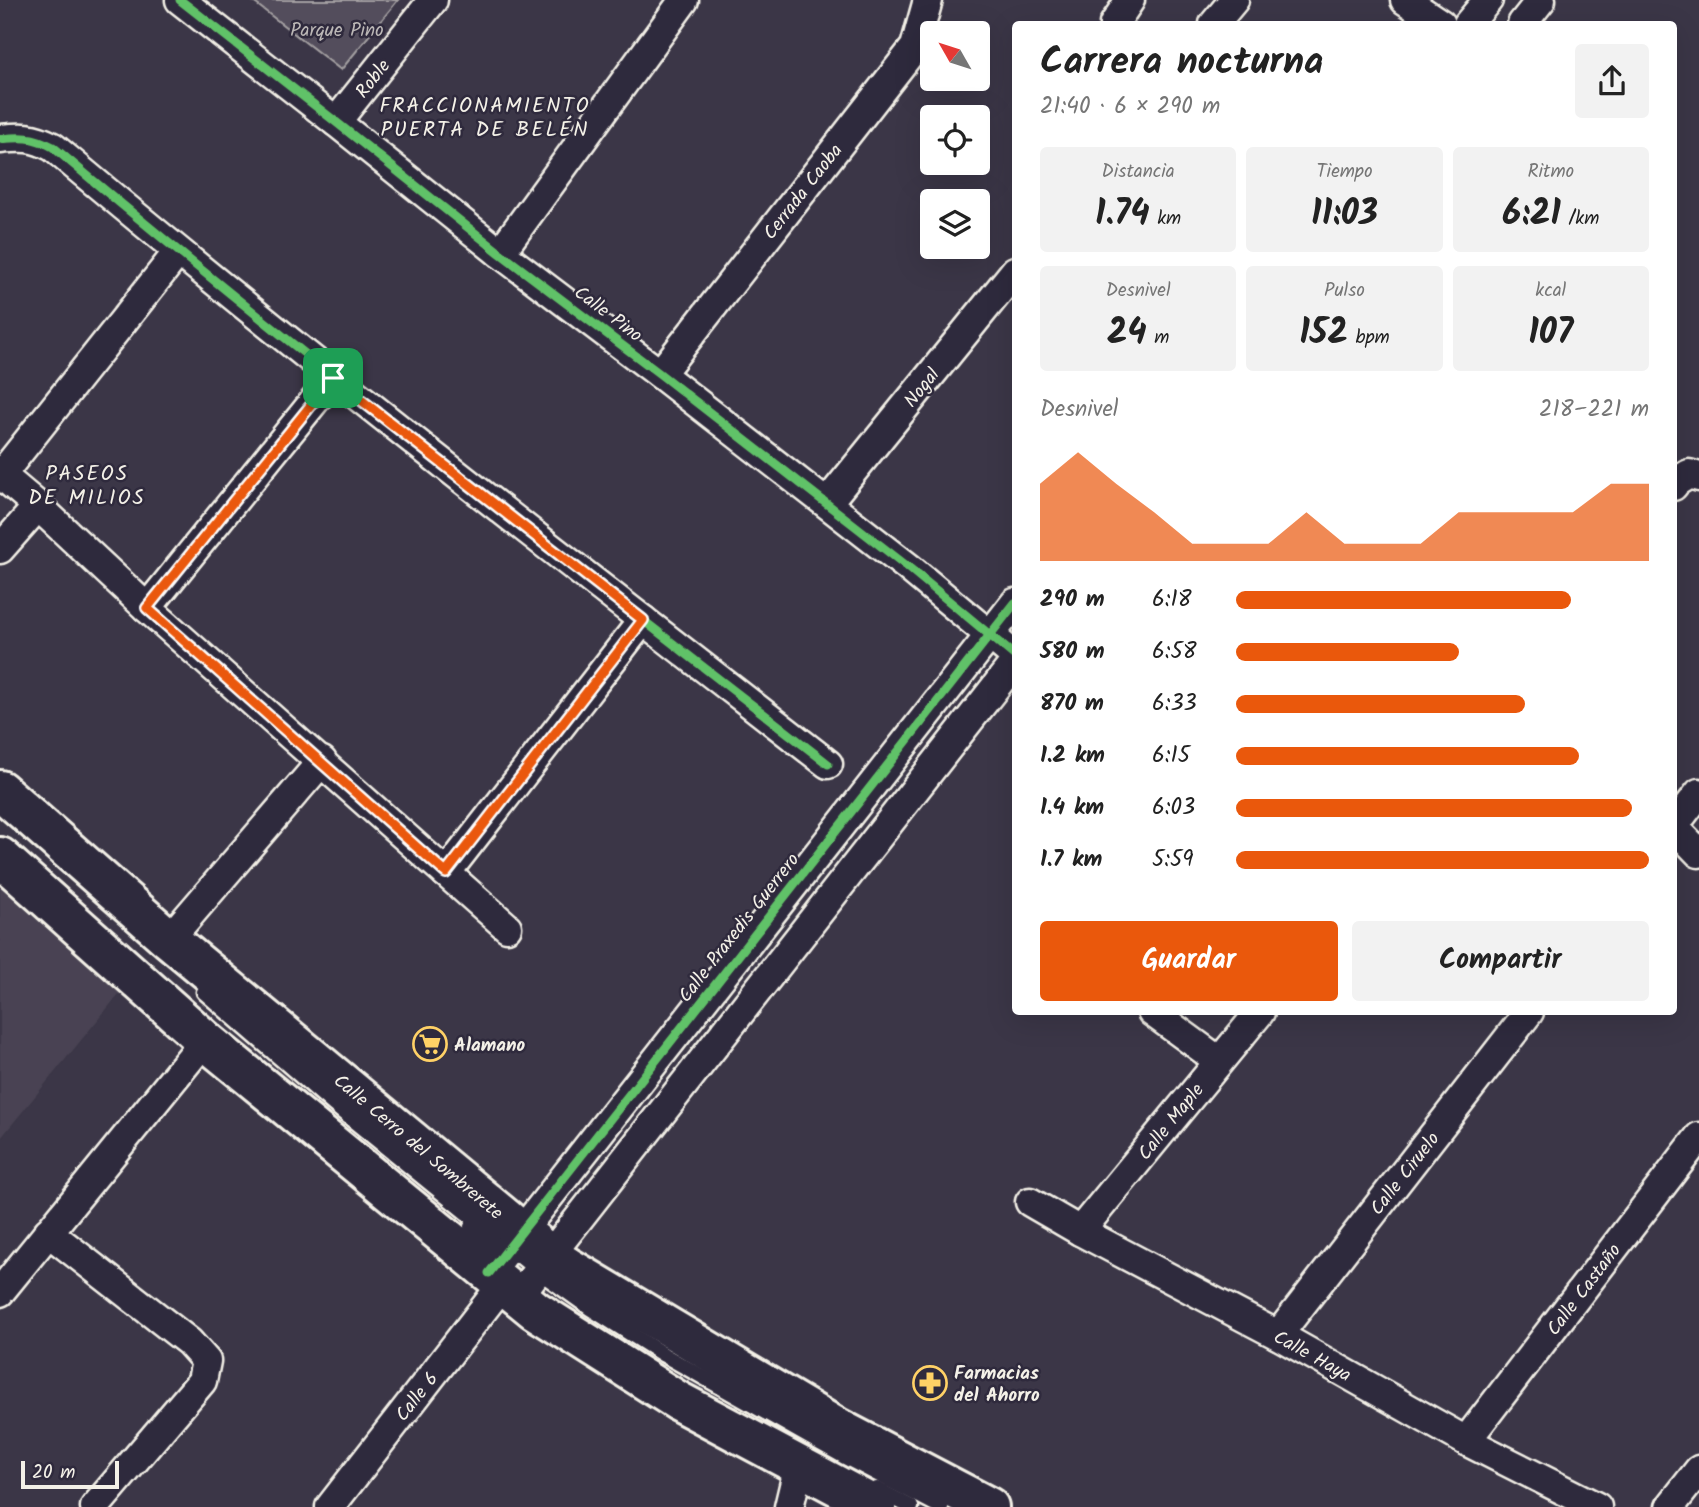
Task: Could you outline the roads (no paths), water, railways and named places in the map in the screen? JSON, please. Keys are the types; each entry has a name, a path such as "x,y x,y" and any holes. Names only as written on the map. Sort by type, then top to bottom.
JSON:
{"main road":[{"name":"Calle Cerro del Sombrerete","path":"0,790 169,939 519,1269 535,1310 678,1401 877,1507"},
{"name":"Calle Cerro del Sombrerete","path":"15,846 205,1040 519,1269 579,1274 836,1427 989,1507"}],"street":[{"name":"Calle Pino","path":"180,0 499,253 827,503 1012,653"},
{"name":"Roble","path":"336,122 433,0"},
{"path":"499,253 684,0"},
{"name":"Cerrada Caoba","path":"660,374 915,47 928,0"},
{"path":"1116,21 1130,0"},
{"path":"1216,21 1234,0"},
{"path":"1405,0 1436,21"},
{"path":"1470,21 1488,0"},
{"path":"1524,21 1541,0"},
{"path":"0,139 37,139 53,147 333,378 828,764"},
{"path":"178,252 1,474 147,608 507,927"},
{"name":"Nogal","path":"827,503 1012,275"},
{"path":"147,608 333,378"},
{"path":"1677,481 1689,474 1699,477"},
{"path":"0,549 38,506"},
{"name":"Calle Praxedis Guerrero","path":"519,1269 1012,607"},
{"path":"446,873 643,620"},
{"path":"519,1269 1012,666"},
{"path":"169,939 322,761"},
{"path":"1677,821 1699,793"},
{"path":"1677,830 1699,853"},
{"path":"1156,1015 1219,1061"},
{"name":"Calle Maple","path":"1080,1231 1257,1015"},
{"name":"Calle Ciruelo","path":"1278,1335 1527,1015"},
{"path":"0,1292 205,1040"},
{"name":"Calle Castaño","path":"1466,1441 1699,1137"},
{"name":"Calle Haya","path":"1030,1202 1278,1335 1466,1441 1597,1507"},
{"path":"48,1231 190,1342 206,1361 202,1381 94,1507"},
{"name":"Calle 6","path":"330,1507 519,1269"},
{"path":"789,1507 799,1465"},
{"path":"1670,1507 1699,1470"}],"lane":[{"path":"0,808 15,846"},
{"path":"190,980 519,1269"},
{"path":"183,1002 253,1061"},
{"path":"294,1094 383,1165 400,1171 446,1206 519,1269 843,1456 941,1507"},
{"path":"766,1429 911,1507"}],"place":[{"name":"Alamano","path":"430,1044"},
{"name":"Farmacias del Ahorro","path":"930,1383"}],"district":[{"name":"FRACCIONAMIENTO PUERTA DE BELÉN","path":"485,117"},
{"name":"PASEOS DE MILIOS","path":"87,485"}],"park label":[{"name":"Parque Pino","path":"337,29"}]}
